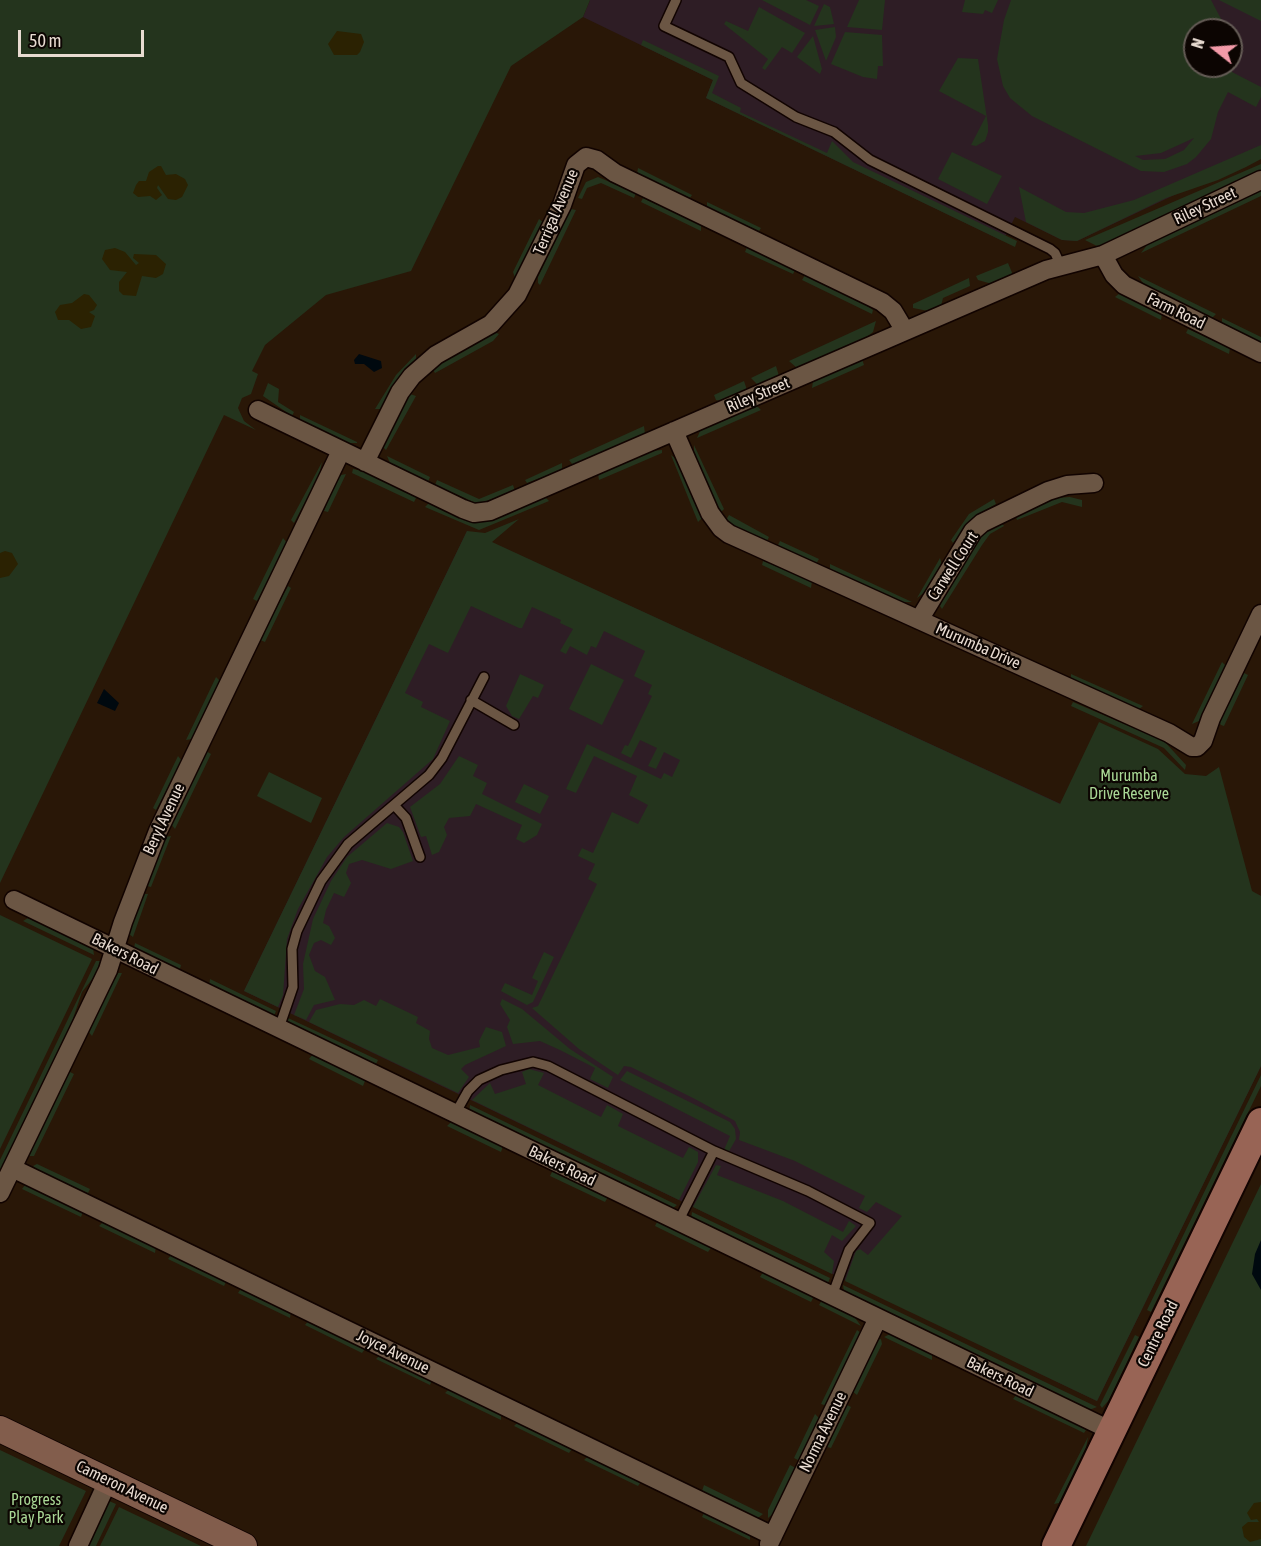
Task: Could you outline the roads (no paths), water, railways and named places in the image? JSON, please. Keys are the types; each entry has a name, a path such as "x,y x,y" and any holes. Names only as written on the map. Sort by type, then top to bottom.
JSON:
{"main road":[{"name":"Centre Road","path":"1056,1546 1261,1122"}],"street":[{"name":"Terrigal Avenue","path":"365,462 400,392 412,376 436,355 491,324 518,295 562,205 576,165 586,157 597,160 615,173 882,302 893,311 905,331"},
{"name":"Riley Street","path":"258,410 463,509 481,513 1061,266 1103,255 1261,180"},
{"name":"Farm Road","path":"1103,255 1114,274 1124,285 1261,353"},
{"name":"Murumba Drive","path":"674,431 710,513 721,528 739,539 1197,747 1203,741 1211,718 1261,614"},
{"name":"Beryl Avenue","path":"0,1193 108,970 158,831 341,451"},
{"name":"Carwell Court","path":"919,620 974,531 982,523 1048,490 1067,485 1094,483"},
{"name":"Bakers Road","path":"14,900 1112,1431"},
{"name":"Joyce Avenue","path":"12,1168 771,1541"},
{"name":"Norma Avenue","path":"771,1541 878,1318"},
{"name":"Cameron Avenue","path":"0,1428 244,1546"},
{"path":"78,1546 108,1481"}],"lane":[{"path":"676,0 664,26 729,57 741,83 796,117 834,132 870,160 1050,249 1055,253 1061,266"},
{"path":"279,1028 291,999 292,949 305,912 321,881 348,844 429,775 442,758 484,677"},
{"path":"471,700 514,725"},
{"path":"394,805 406,818 420,857"},
{"path":"456,1114 468,1091 479,1080 501,1070 532,1062 548,1066 714,1151 808,1191 870,1223 849,1250 832,1296"},
{"path":"678,1222 714,1151"}],"park label":[{"name":"Murumba Drive Reserve","path":"1129,785"},
{"name":"Progress Play Park","path":"36,1509"}]}
